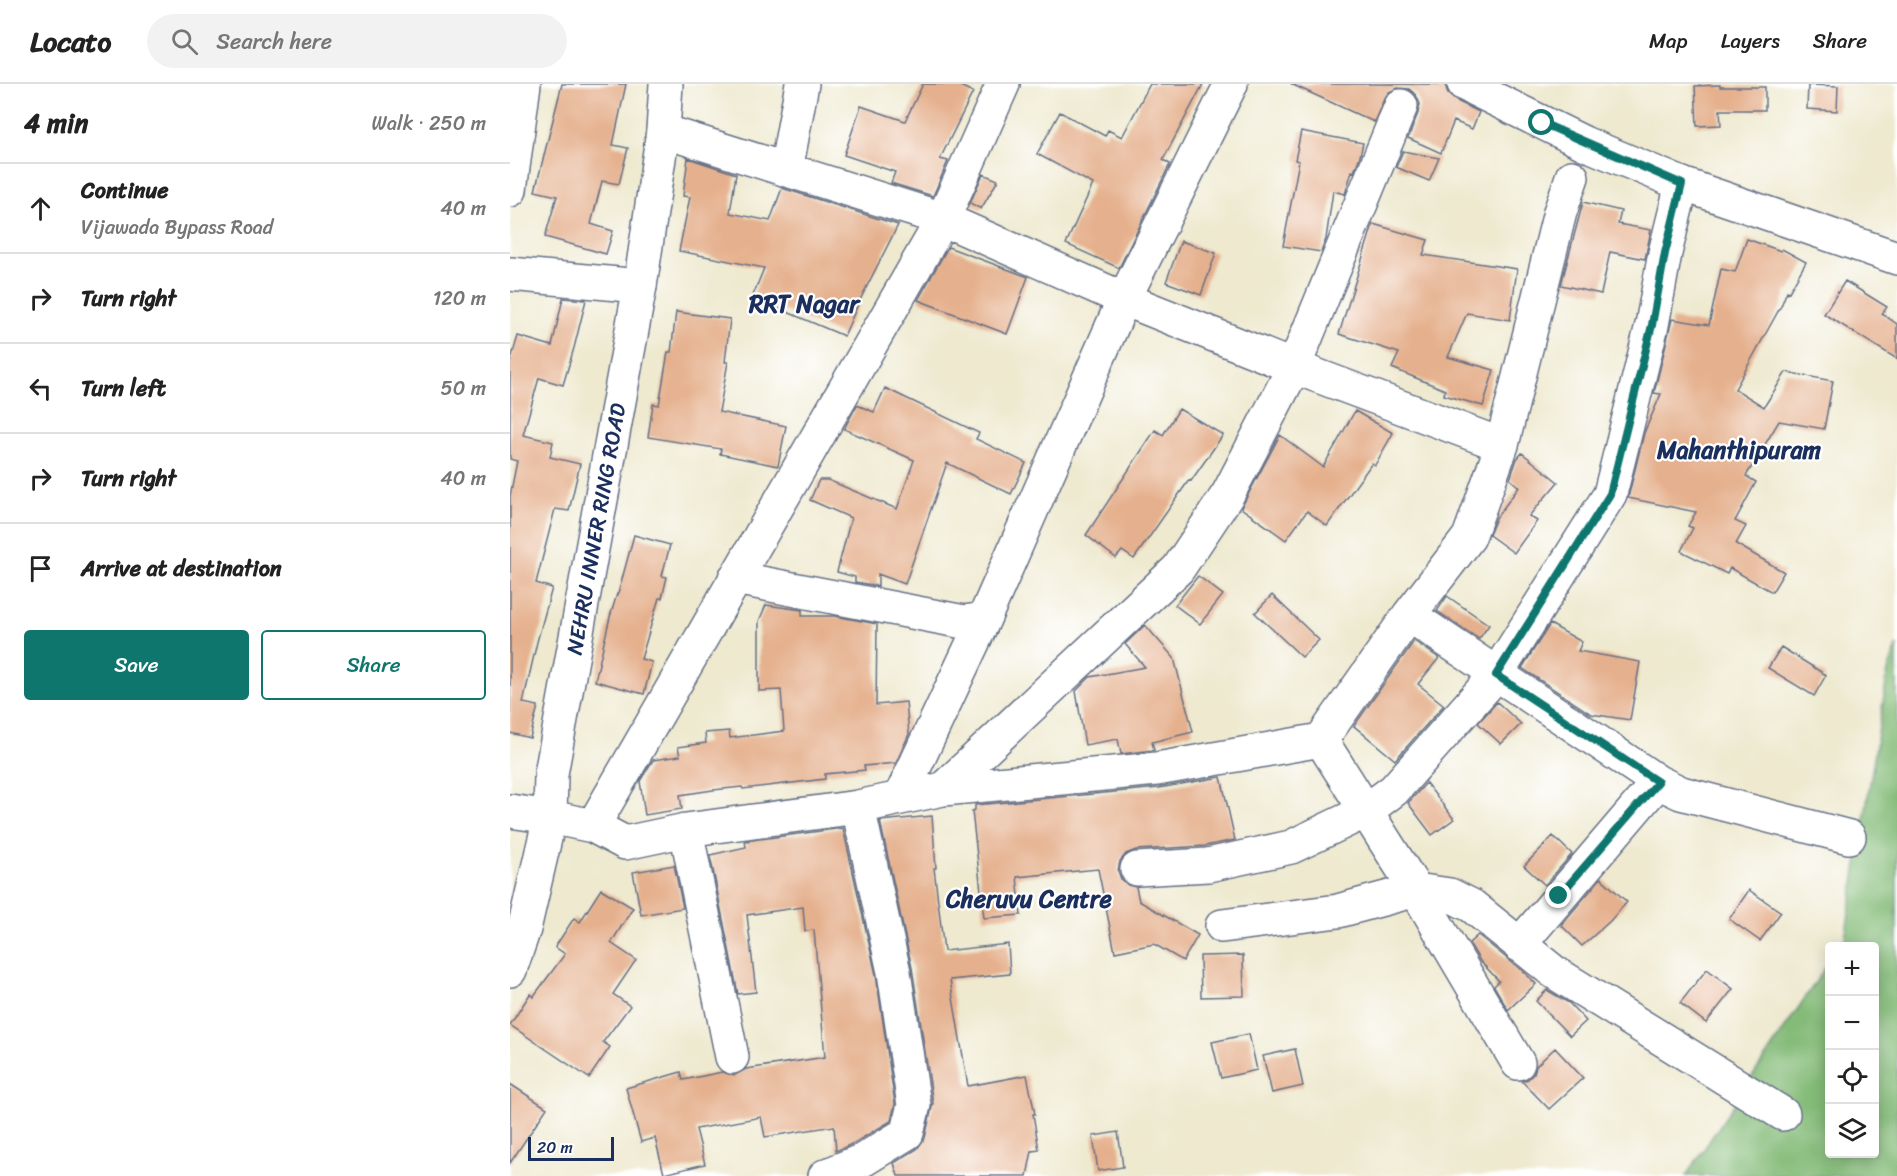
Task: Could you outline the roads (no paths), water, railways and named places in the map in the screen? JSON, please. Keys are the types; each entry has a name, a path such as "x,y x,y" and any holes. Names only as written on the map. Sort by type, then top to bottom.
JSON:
{"street":[{"path":"510,190 524,84"},
{"name":"NEHRU INNER RING ROAD","path":"510,970 524,929 550,817 551,774 640,286 663,131 666,84"},
{"path":"786,170 802,84"},
{"path":"593,826 943,219 1003,84"},
{"path":"900,798 984,619 1124,299 1231,84"},
{"path":"1464,84 1584,143 1682,184 1897,258"},
{"path":"943,789 1178,569 1228,494 1294,366 1401,106"},
{"path":"663,131 943,219 1124,299 1502,445"},
{"path":"510,811 593,826 625,843 686,830 858,807 943,789 1156,769 1321,740 1409,615 1469,537 1502,445 1560,212 1572,177"},
{"path":"1137,869 1208,865 1291,847 1366,811 1394,789 1496,675 1610,494 1652,325 1665,253 1682,184"},
{"path":"510,274 640,286"},
{"path":"735,578 964,622 984,619"},
{"path":"1409,615 1658,782 1681,793 1849,837"},
{"path":"1321,740 1416,890 1518,1063"},
{"path":"1519,945 1658,782"},
{"path":"825,1176 863,1160 907,1133 915,1105 894,972 858,807"},
{"path":"686,830 732,1057"},
{"path":"1222,926 1338,911 1416,890 1449,895 1472,906 1554,972 1783,1114"}],"district":[{"name":"RRT Nagar","path":"804,304"},
{"name":"Mahanthipuram","path":"1739,450"},
{"name":"Cheruvu Centre","path":"1029,899"}]}
